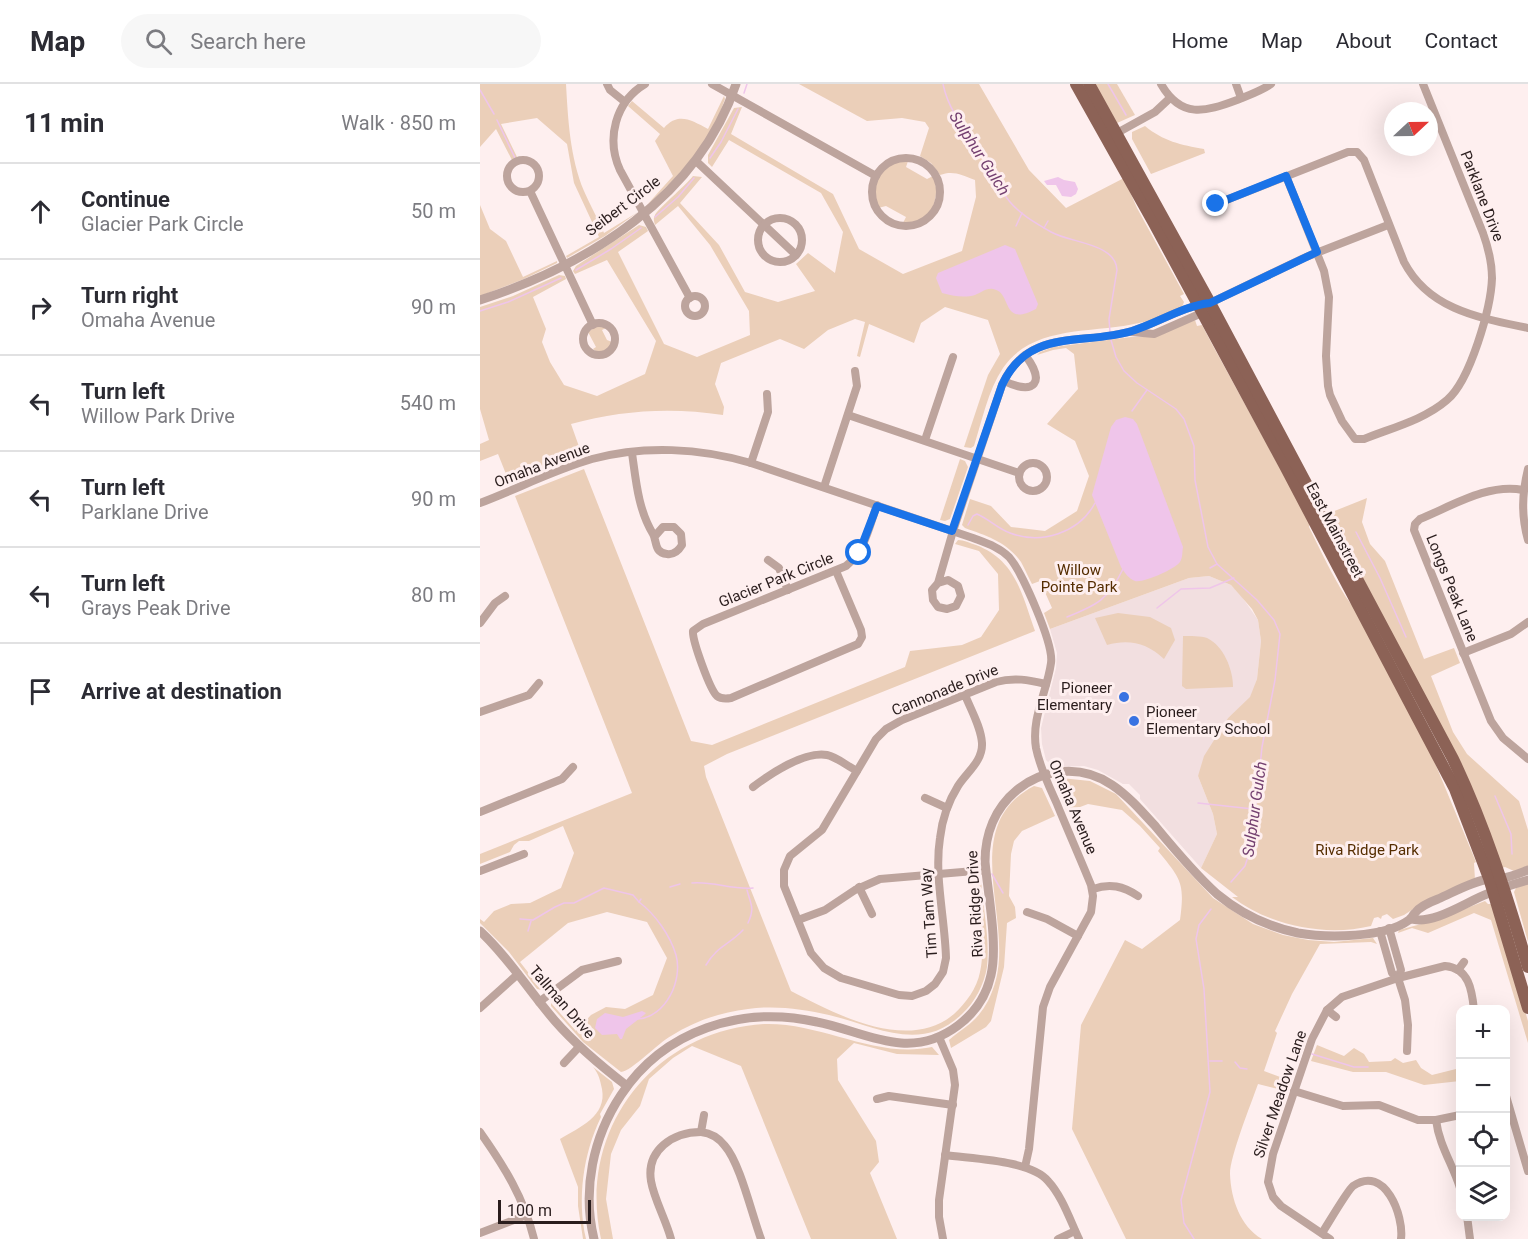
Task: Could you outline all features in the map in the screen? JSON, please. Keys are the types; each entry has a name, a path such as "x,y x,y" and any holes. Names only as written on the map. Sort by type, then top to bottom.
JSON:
{"main road":[{"name":"East Mainstreet","path":"1076,84 1204,307 1453,759 1476,808 1528,1008"},
{"name":"East Mainstreet","path":"1089,84 1117,133 1204,307"},
{"name":"East Mainstreet","path":"1497,884 1528,967"}],"street":[{"path":"607,84 610,90 625,102"},
{"path":"712,84 876,176"},
{"name":"Seibert Circle","path":"480,300 522,285 564,264 611,237 644,213 668,192 696,161 718,125 736,84"},
{"path":"1161,84 1170,99 1183,106 1201,111 1212,110 1271,84"},
{"path":"1236,84 1241,98"},
{"name":"Parklane Drive","path":"1286,176 1324,271 1329,297 1326,356 1330,395 1342,421 1355,439 1364,439 1419,417 1448,399 1462,383 1471,364 1492,281 1487,244 1423,84"},
{"path":"638,86 625,102 615,127 615,155 620,170 690,298"},
{"path":"1117,133 1155,112 1170,99"},
{"path":"1216,204 1348,152 1357,152 1364,160 1388,225 1409,271 1424,290 1443,303 1484,318 1528,328"},
{"path":"907,158 919,161 929,168 938,182 940,194 937,206 927,219 917,225 905,226 890,223 881,216 873,202 872,187 876,176 884,166 894,160 907,158"},
{"path":"696,161 796,255"},
{"path":"518,162 530,162 538,170 538,182 530,191 517,191 508,182 508,171 518,162"},
{"path":"530,191 593,325"},
{"path":"780,218 793,223 802,238 801,247 796,255 789,261 780,262 767,258 758,242 759,233 764,225 780,218"},
{"path":"938,583 952,531 1004,381 1012,367 1025,355 1037,347 1051,343 1130,332 1204,307 1317,252 1388,225"},
{"path":"604,324 613,331 614,346 605,354 594,354 584,343 585,332 593,325 604,324"},
{"path":"1004,381 1023,388 1029,387 1034,382 1037,375 1035,368 1025,355"},
{"path":"925,440 952,357"},
{"path":"824,488 858,382 855,371"},
{"path":"751,464 768,412 767,394"},
{"path":"848,415 1019,473"},
{"name":"Omaha Avenue","path":"480,503 585,461 663,450 696,451 717,454 751,464 997,548 1018,570 1050,648 1052,660 1037,716 1035,737 1037,753 1044,775 1093,889"},
{"path":"632,453 641,506 648,527 655,536"},
{"path":"1528,469 1523,512 1528,540"},
{"name":"Longs Peak Lane","path":"1524,489 1493,490 1412,523 1414,533 1493,726 1503,738 1527,757"},
{"name":"Glacier Park Circle","path":"836,570 861,630 860,642 854,647 727,699 717,696 712,690 693,638 693,631 700,625 850,563 859,553 877,506"},
{"path":"768,560 779,568 788,590"},
{"path":"480,623 495,603 505,596"},
{"path":"1463,653 1511,634 1528,622"},
{"name":"Cannonade Drive","path":"784,870 793,853 826,825 876,739 890,726 1010,679 1046,684"},
{"path":"480,712 529,694 539,683"},
{"name":"Tim Tam Way","path":"784,870 784,886 811,953 831,973 899,995 918,995 935,984 946,964 939,844 947,808 957,787 978,760 982,748 980,732 965,695"},
{"path":"753,787 782,768 815,755 831,757 856,771"},
{"path":"480,812 562,779 573,767"},
{"name":"Riva Ridge Drive","path":"594,1239 589,1202 594,1156 605,1123 627,1086 652,1059 676,1042 704,1029 742,1018 769,1016 834,1025 899,1043 919,1042 939,1036 959,1025 970,1015 982,998 991,977 993,952 986,870 988,836 1000,807 1020,788 1044,775 1063,772 1083,773 1099,777 1117,787 1133,801 1216,892 1238,909 1260,921 1291,931 1346,936 1384,929 1411,919 1419,921 1432,918 1528,870"},
{"path":"925,798 947,808"},
{"path":"480,871 524,854"},
{"path":"798,920 825,910 859,887 885,878 986,870"},
{"name":"Riva Ridge Drive","path":"1411,919 1414,913 1429,902 1497,884 1528,880"},
{"path":"1025,1167 1029,1149 1042,1013 1050,987 1092,908 1093,889 1112,885 1138,896"},
{"path":"859,887 872,914"},
{"path":"1027,912 1047,919 1078,936"},
{"path":"1384,929 1401,970 1398,978 1407,1012 1407,1051"},
{"name":"Tallman Drive","path":"480,931 579,1047 627,1086"},
{"path":"539,1002 582,970 618,961"},
{"path":"1464,962 1458,970 1470,984 1473,1005"},
{"name":"Silver Meadow Lane","path":"1330,1239 1275,1201 1268,1182 1271,1161 1312,1039 1327,1010 1347,994 1445,966 1458,970"},
{"path":"480,1008 518,974"},
{"path":"1327,1010 1336,1017"},
{"path":"939,1036 954,1076 955,1085 938,1209 943,1239"},
{"path":"564,1063 579,1047"},
{"path":"1294,1091 1343,1106 1374,1104 1412,1119 1436,1120 1456,1116"},
{"path":"877,1099 889,1096 953,1105"},
{"path":"1510,1113 1528,1171"},
{"path":"701,1132 704,1115"},
{"path":"1436,1120 1440,1143 1456,1174"},
{"path":"480,1132 509,1174 527,1215 534,1239"},
{"path":"671,1239 651,1180 653,1162 659,1150 670,1138 683,1133 701,1132 721,1142 731,1154 761,1239"},
{"path":"945,1155 1025,1167 1038,1172 1050,1183 1079,1239"},
{"path":"1271,1161 1281,1163"},
{"path":"1322,1233 1349,1190 1359,1183 1368,1181 1380,1184 1390,1193 1401,1228 1401,1239"},
{"path":"480,1233 527,1215"},
{"path":"1468,1221 1470,1239"},
{"path":"1058,1239 1075,1231"}],"shaded area":[{"path":"1058,177 1075,182 1078,189 1076,194 1071,197 1062,196 1056,185 1047,185 1044,181"},
{"path":"1005,245 1015,249 1038,304 1036,309 1025,314 1012,312 999,291 993,289 967,296 942,293 936,278 938,273"},
{"path":"1125,417 1133,419 1137,424 1183,547 1182,558 1177,565 1159,575 1139,581 1131,579 1121,567 1092,495 1111,427 1116,420"},
{"name":"Pioneer Elementary School","path":"1209,576 1231,585 1242,597 1258,620 1261,641 1257,679 1251,697 1228,718 1198,776 1213,814 1217,834 1201,868 1129,784 1123,784 1098,770 1084,766 1053,767 1046,760 1041,728 1056,668 1057,653 1050,629 1189,578"},
{"path":"642,1011 646,1013 626,1029 622,1039 617,1034 602,1035 595,1028 597,1019 605,1013 623,1017"}],"green space":[{"path":"480,84 566,84 569,125 579,178 604,233 638,212 605,236 567,258 566,256 599,237 574,183 567,144 537,118 501,124 517,157 512,160 496,129 480,147"},
{"path":"799,84 979,84 1029,170 1066,208 1124,178 1137,208 1184,294 1180,296 1184,302 1182,307 1139,323 1065,333 1030,344 1016,354 1003,368 993,386 974,446 971,448 964,447 988,375 1000,354 988,320 945,307 921,323 914,343 869,324 860,357 857,356 865,322 855,319 828,330 804,349 780,339 721,363 715,384 724,407 723,415 685,411 647,411 571,424 582,455 510,484 498,454 480,461 480,444 489,440 480,409 480,307 513,296 559,275 565,276 566,279 533,297 546,329 542,342 550,362 564,385 597,396 645,374 656,341 607,260 575,274 573,271 576,266 639,225 646,227 648,231 618,252 664,344 697,357 750,335 749,311 710,245 678,206 655,225 655,215 693,176 702,177 680,203 719,245 745,292 778,302 815,291 796,264 808,253 835,273 843,232 821,193 729,140 712,167 708,163 708,155 734,108 742,107 731,134 833,194 859,249 903,274 962,251 976,197 975,180 953,173 940,175 931,163 920,156 929,128 925,122 902,118 867,121"},
{"path":"1094,84 1117,84 1135,115 1117,123"},
{"path":"724,96 719,115 693,158 646,206 673,176 655,141 660,134 628,106 632,101 664,128 674,120 685,119 708,129"},
{"path":"1145,126 1166,139 1204,149 1205,153 1151,174 1132,139 1132,132"},
{"path":"905,160 908,161 906,167 927,179 933,176 936,184 931,210 920,222 912,224 903,223 906,217 886,206 878,208 874,192 878,177 883,171"},
{"path":"480,205 490,229 506,241 523,277 557,261 557,263 480,296"},
{"path":"1195,320 1197,326 1202,325 1310,523 1309,527 1331,571 1351,604 1356,608 1425,739 1476,862 1474,863 1475,880 1427,900 1404,915 1393,919 1387,914 1381,919 1374,918 1371,926 1335,930 1298,927 1281,922 1247,907 1232,897 1238,897 1201,868 1217,834 1213,814 1198,776 1204,756 1228,718 1250,697 1257,679 1261,641 1258,620 1252,609 1231,585 1209,576 1189,578 1050,629 1044,613 1052,608 1040,581 1032,584 1021,562 1009,549 962,525 970,499 991,506 1011,527 1045,531 1077,511 1089,476 1075,441 1047,424 1078,389 1074,354 1066,348 1037,355 1040,352 1054,347 1131,337 1153,337"},
{"path":"602,325 606,328 602,330 607,340 612,342 607,350 597,352 593,349 596,347 588,332"},
{"path":"960,459 965,461 968,467 950,519 940,520"},
{"path":"584,469 691,741 712,745 905,667 910,651 962,645 981,637 999,610 998,574 979,551 955,544 958,540 976,545 989,552 1009,569 1016,580 1035,631 727,754 704,766 706,777 791,991 850,1019 894,1030 915,1030 936,1025 958,1010 974,989 982,962 976,884 969,878 975,877 981,880 988,946 986,974 975,999 962,1014 946,1026 930,1033 897,1034 799,1009 768,1007 738,1010 689,1026 666,1040 632,1067 621,1072 583,1042 551,1006 551,1003 576,1031 591,1015 606,1007 625,1009 653,995 667,958 647,922 607,912 568,923 520,962 542,990 537,989 509,952 480,923 480,919 484,922 494,911 511,904 530,903 561,888 574,853 563,826 529,841 519,841 510,852 480,864 480,854 632,793 515,496"},
{"path":"1367,498 1362,522 1370,544 1385,561 1424,659 1454,648 1460,663 1431,676 1453,732 1467,754 1519,801 1528,830 1528,867 1514,871 1502,868 1327,514"},
{"path":"1118,613 1150,617 1171,628 1175,640 1164,659 1151,649 1137,644 1123,642 1107,645 1095,618"},
{"path":"1183,636 1207,638 1218,647 1229,666 1233,687 1186,689 1182,686"},
{"path":"1061,778 1090,781 1116,794 1213,898 1253,924 1283,935 1308,940 1334,942 1373,938 1377,944 1371,942 1320,944 1292,994 1275,1031 1277,1033 1264,1071 1291,1081 1287,1091 1258,1084 1237,1143 1230,1174 1232,1193 1238,1211 1254,1234 1262,1239 1126,1239 1072,1129 1081,1025 1125,940 1142,949 1180,920 1182,898 1180,882 1172,868 1158,851 1160,848 1140,826 1122,810 1088,804 1067,812 1056,787 1056,783"},
{"path":"1034,786 1042,788 1055,816 1022,831 1014,841 1011,854 1009,896 1015,907 1016,918 1007,923 1004,967 991,1021 986,1027 951,1048 949,1040 971,1022 986,1005 993,989 999,964 992,852 997,826 1010,804"},
{"path":"1528,883 1528,942 1514,892 1516,888"},
{"path":"1485,901 1493,904 1496,913 1528,1021 1528,1043 1491,920 1474,913 1428,933 1412,928 1398,933 1399,930 1436,920"},
{"path":"766,1024 808,1029 890,1048 932,1047 939,1055 897,1054 854,1043 837,1059 838,1080 876,1141 879,1162 870,1173 897,1239 811,1239 741,1066 692,1046 673,1058 649,1079 640,1106 621,1130 611,1154 606,1199 613,1239 601,1239 597,1199 601,1160 613,1125 632,1093 658,1066 689,1045 725,1030"},
{"path":"1317,1045 1344,1056 1354,1048 1364,1054 1369,1062 1391,1061 1395,1058 1403,1063 1416,1060 1421,1068 1432,1075 1456,1069 1456,1081 1424,1085 1386,1072 1353,1072 1311,1061"},
{"path":"593,1067 612,1082 614,1089 600,1114 601,1117 586,1161 582,1208 586,1239 583,1239 578,1206 578,1187 560,1139 590,1120 600,1107 602,1089"}],"waterway":[{"path":"744,93 747,84"},
{"name":"Sulphur Gulch","path":"943,84 956,116 989,162 1003,193 1014,207 1051,232 1101,249 1115,261 1117,270 1109,319 1110,332"},
{"path":"1108,84 1126,115"},
{"path":"480,90 494,114"},
{"path":"710,158 738,109"},
{"path":"497,120 515,158"},
{"path":"655,217 678,197 694,178"},
{"path":"1016,226 1022,213"},
{"name":"Sulphur Gulch","path":"1044,228 1048,221"},
{"path":"576,270 641,228"},
{"path":"480,311 508,302 561,278"},
{"name":"Sulphur Gulch","path":"1111,340 1116,357 1124,371 1137,383 1176,409 1184,419 1194,446 1195,480 1208,547 1217,564 1257,600 1274,620 1280,634 1275,680 1262,747 1252,844 1245,866 1231,882"},
{"path":"1132,411 1147,390"},
{"path":"968,525 973,516 977,514 1010,533 1034,538 1046,537 1069,529 1079,522 1095,503"},
{"path":"1356,532 1380,578 1406,637"},
{"path":"1210,568 1217,564"},
{"path":"1067,617 1094,605 1107,595 1123,569"},
{"path":"1157,608 1181,589 1210,588 1234,578"},
{"path":"1495,796 1511,834 1512,854"},
{"path":"1198,803 1253,809"},
{"path":"992,874 1003,893"},
{"path":"692,883 753,888"},
{"path":"670,887 680,884"},
{"path":"520,919 533,920 555,907 564,903 574,903 604,888 633,895 639,902"},
{"path":"747,890 752,910 748,923"},
{"path":"638,1019 657,1012 670,996 678,965 666,933 651,913 639,902 641,899"},
{"name":"Sulphur Gulch","path":"1194,1239 1184,1223 1181,1200 1210,1092 1204,989 1196,939 1199,925 1211,909"},
{"path":"528,931 531,921"},
{"path":"706,965 714,954 743,930"},
{"path":"1312,1054 1354,1067 1368,1067"},
{"path":"1210,1061 1222,1061"},
{"path":"1235,1062 1240,1068 1247,1069"}],"place":[{"name":"Pioneer Elementary","path":"1124,697"},
{"name":"Pioneer Elementary School","path":"1134,721"}],"route":[{"path":"859,553 877,506 952,531 1002,385 1012,367 1030,351 1055,342 1130,332 1198,304 1210,303 1317,252 1286,176 1216,204"}],"park label":[{"name":"Willow Pointe Park","path":"1079,578"},
{"name":"Riva Ridge Park","path":"1367,850"}]}
